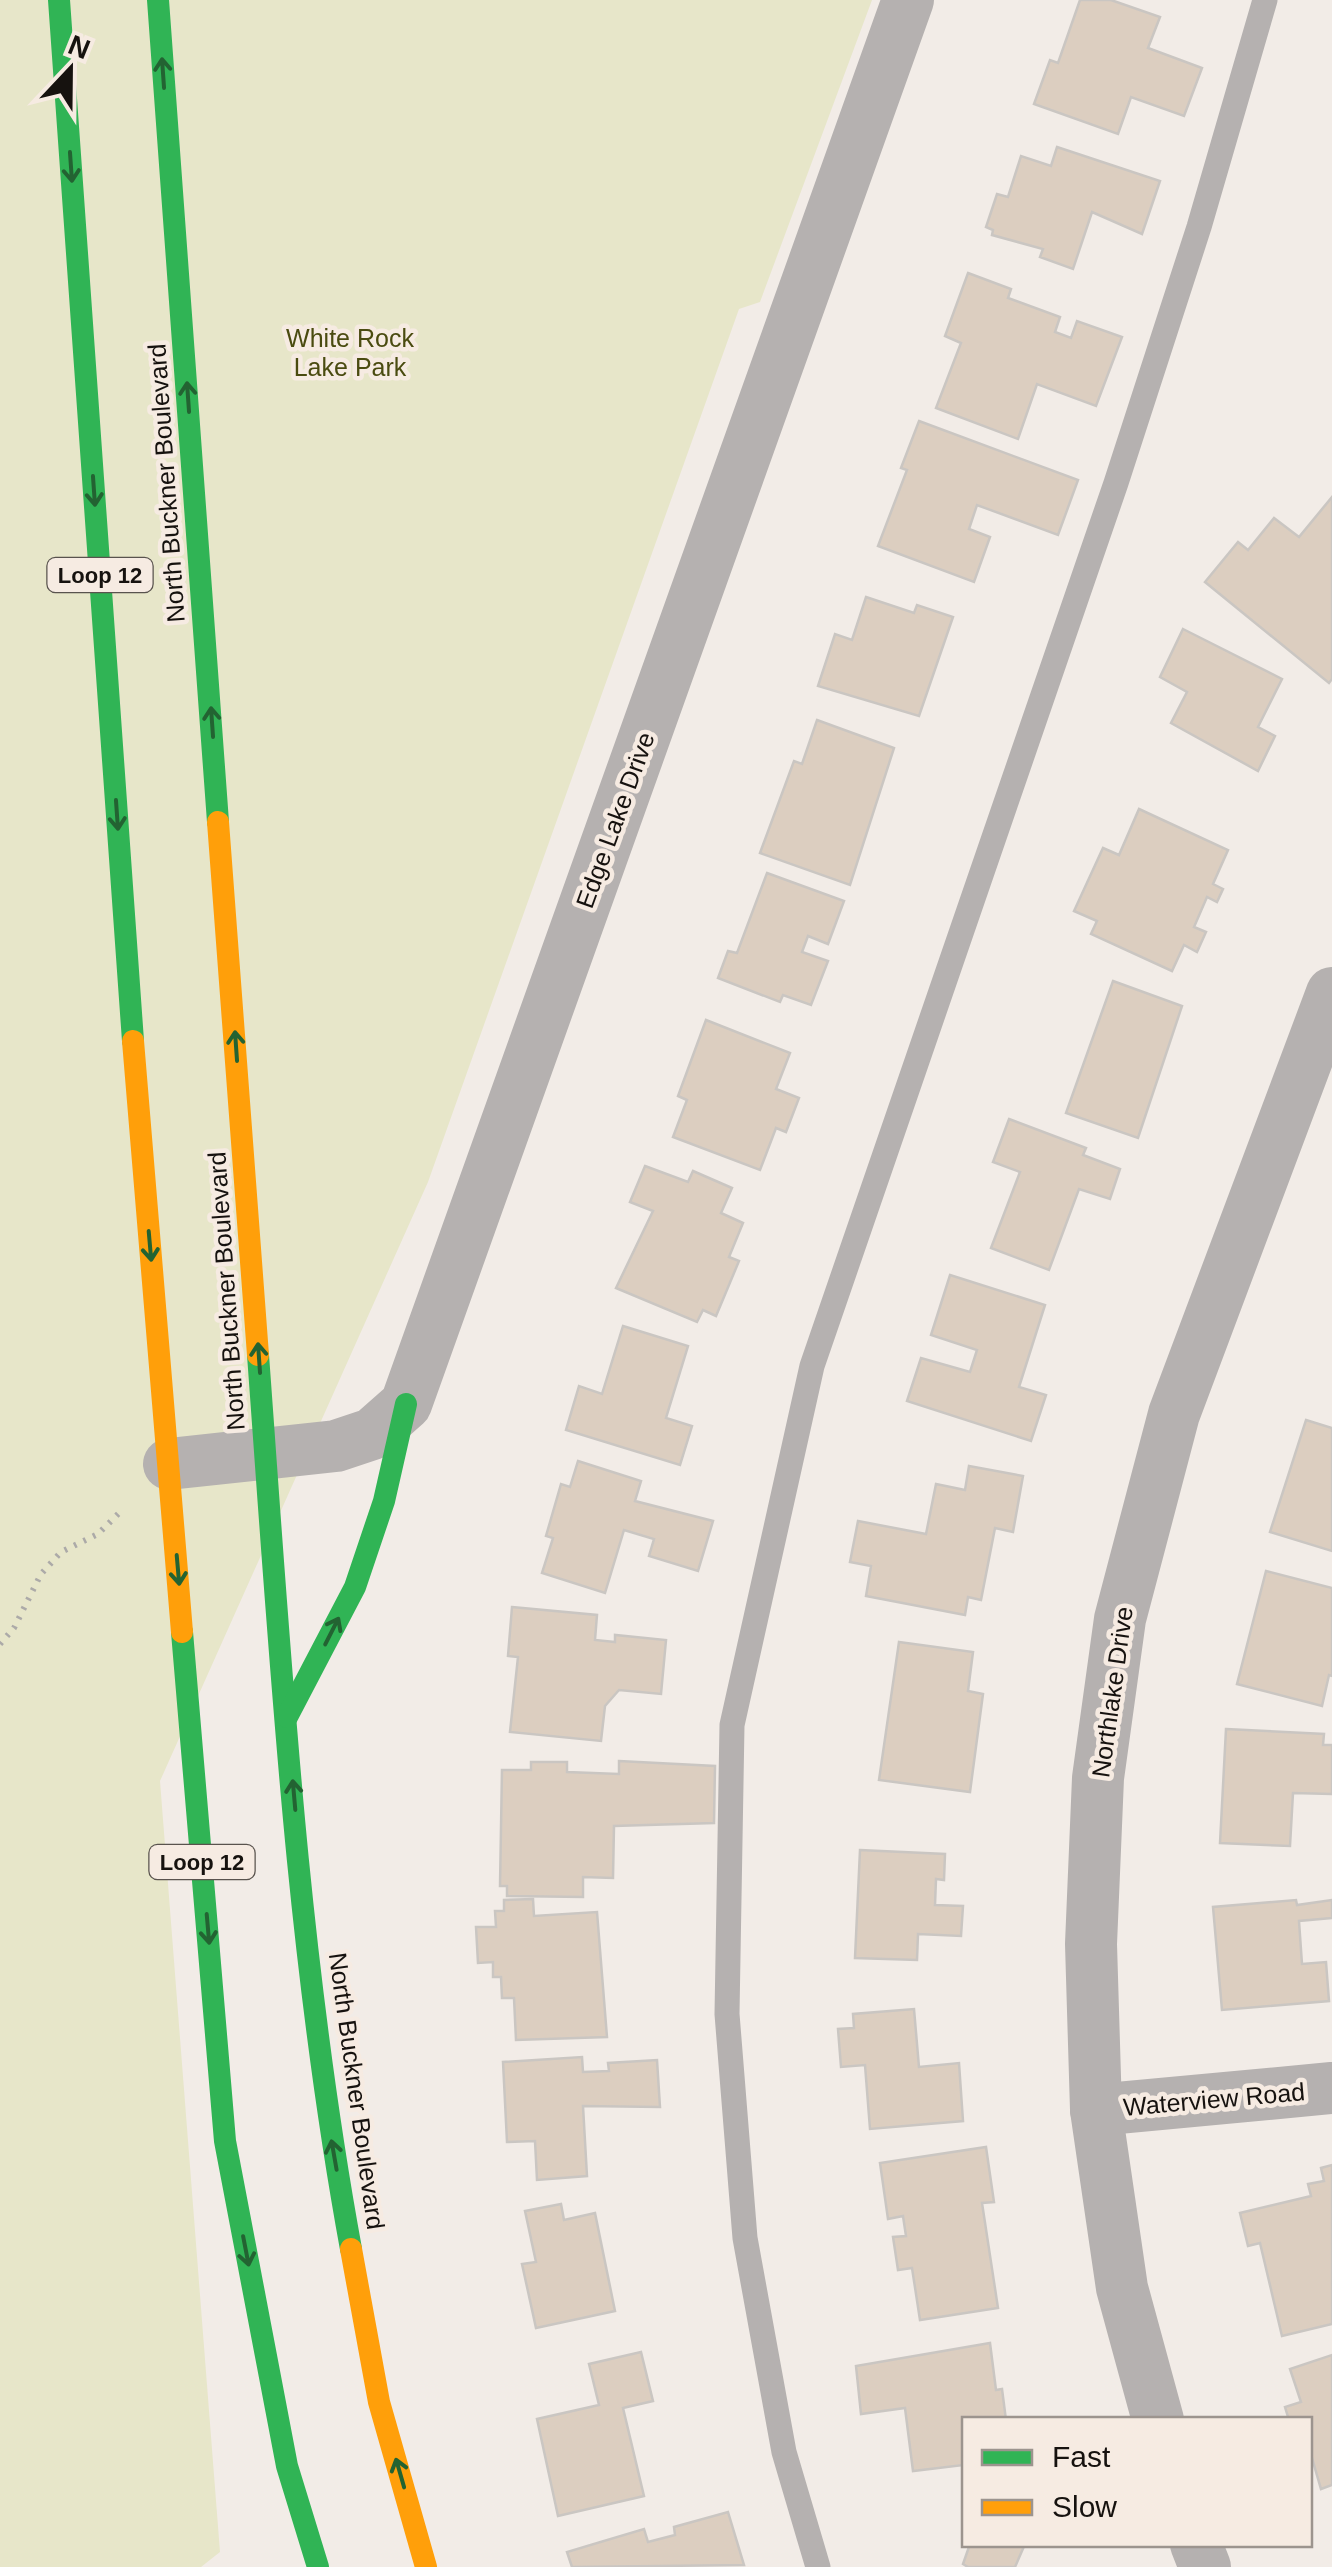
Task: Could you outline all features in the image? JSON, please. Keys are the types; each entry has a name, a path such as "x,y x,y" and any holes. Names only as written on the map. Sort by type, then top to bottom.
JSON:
{"main road":[{"name":"Loop 12","path":"60,0 140,1129 225,2141 288,2466 318,2567"},
{"name":"North Buckner Boulevard","path":"158,0 266,1455 287,1718 327,2118 379,2402 426,2567"},
{"path":"287,1718 355,1586 384,1501 406,1404"}],"street":[{"name":"Edge Lake Drive","path":"406,1404 908,0"},
{"name":"Northlake Drive","path":"1157,2417 1122,2288 1096,2110 1091,1944 1098,1778 1120,1619 1174,1414 1332,993"},
{"path":"169,1464 336,1446 372,1434 406,1404"},
{"name":"Waterview Road","path":"1096,2110 1332,2088"}],"lane":[{"path":"818,2567 784,2452 745,2238 727,2014 732,1725 812,1366 1116,484 1199,227 1265,0"}],"path":[{"path":"0,1644 14,1628 41,1574 61,1552 98,1534 169,1464"}],"green space":[{"name":"White Rock Lake Park","path":"0,0 872,0 760,302 739,309 428,1182 160,1781 220,2552 201,2567 0,2567"}],"building":[{"path":"1080,0 1111,0 1160,17 1148,48 1202,68 1184,116 1131,97 1118,134 1034,104 1050,60 1058,63"},
{"path":"1057,147 1160,181 1142,234 1092,212 1073,269 1040,257 1043,249 992,235 993,230 986,227 997,194 1008,197 1021,156 1051,166"},
{"path":"968,273 1011,289 1008,298 1060,317 1055,332 1071,338 1077,321 1122,337 1096,406 1037,384 1018,439 936,408 961,343 945,336"},
{"path":"919,421 1078,480 1058,535 977,505 969,529 990,537 974,582 878,546 907,470 901,468"},
{"path":"1332,497 1329,683 1205,582 1238,542 1248,550 1274,518 1299,537"},
{"path":"866,597 914,613 917,605 953,617 919,716 818,686 835,634 852,640"},
{"path":"1183,629 1282,679 1258,727 1275,736 1258,771 1171,723 1187,692 1160,677"},
{"path":"817,720 894,748 850,885 760,853 794,761 802,764"},
{"path":"1139,809 1228,850 1213,884 1223,889 1217,902 1207,897 1194,927 1206,932 1197,952 1184,945 1172,971 1091,934 1097,921 1074,911 1103,848 1119,855"},
{"path":"767,873 844,901 828,944 808,936 802,952 828,961 811,1005 783,995 780,1002 718,978 728,951 737,953"},
{"path":"1113,981 1182,1006 1138,1138 1066,1113"},
{"path":"706,1020 790,1053 776,1089 799,1098 786,1132 776,1128 760,1170 673,1137 687,1100 678,1096"},
{"path":"1009,1119 1086,1148 1083,1155 1120,1169 1110,1199 1079,1189 1049,1270 991,1248 1020,1172 993,1162"},
{"path":"645,1166 688,1182 693,1171 732,1188 721,1213 743,1223 729,1257 739,1261 716,1316 703,1310 697,1322 616,1288 653,1211 630,1202"},
{"path":"950,1275 1045,1305 1019,1387 1046,1395 1031,1441 907,1401 921,1358 970,1372 977,1350 931,1335"},
{"path":"623,1326 688,1346 666,1418 692,1426 680,1465 566,1430 579,1386 602,1394"},
{"path":"1306,1420 1332,1428 1332,1551 1270,1532"},
{"path":"578,1461 641,1481 635,1501 713,1521 698,1571 649,1556 654,1539 624,1530 605,1593 542,1573 553,1538 546,1536 561,1484 570,1487"},
{"path":"969,1466 1023,1476 1013,1532 995,1528 981,1600 968,1597 965,1615 866,1596 871,1566 850,1562 858,1521 926,1534 936,1484 965,1490"},
{"path":"1266,1571 1332,1588 1332,1676 1329,1675 1322,1706 1237,1684"},
{"path":"512,1607 597,1615 595,1640 615,1642 615,1635 666,1640 661,1694 619,1690 605,1706 601,1741 510,1732 518,1657 508,1656"},
{"path":"899,1642 973,1652 968,1691 983,1694 970,1792 879,1780"},
{"path":"1226,1729 1324,1734 1323,1745 1332,1745 1332,1794 1293,1793 1290,1846 1220,1843"},
{"path":"619,1761 715,1766 714,1823 614,1826 613,1878 583,1877 583,1897 507,1896 507,1886 500,1886 502,1770 531,1770 531,1762 567,1762 567,1772 619,1774"},
{"path":"860,1850 945,1854 944,1880 936,1879 935,1905 963,1906 961,1936 918,1934 917,1960 855,1958"},
{"path":"533,1899 534,1916 597,1912 607,2037 516,2040 514,1998 502,1998 501,1977 493,1977 493,1962 478,1963 476,1927 496,1927 495,1911 504,1911 504,1900"},
{"path":"1296,1900 1297,1905 1332,1900 1332,1918 1299,1921 1302,1964 1326,1962 1329,2001 1222,2010 1213,1907"},
{"path":"914,2009 919,2067 959,2063 963,2121 870,2129 865,2065 841,2067 838,2029 854,2028 853,2014"},
{"path":"582,2057 583,2072 609,2071 608,2063 657,2060 660,2107 583,2106 587,2176 537,2180 535,2141 507,2142 503,2062"},
{"path":"986,2147 994,2202 982,2203 998,2308 920,2320 912,2268 898,2270 893,2237 906,2236 903,2216 888,2219 880,2163"},
{"path":"1332,2165 1332,2324 1282,2336 1260,2243 1248,2246 1240,2213 1311,2196 1308,2184 1324,2181 1321,2168"},
{"path":"561,2204 564,2220 595,2213 615,2311 536,2328 522,2264 536,2262 525,2211"},
{"path":"990,2343 996,2390 1002,2389 1006,2417 962,2417 962,2465 913,2471 905,2408 861,2414 856,2366"},
{"path":"641,2352 653,2401 623,2408 644,2496 558,2516 537,2419 599,2405 589,2364"},
{"path":"1332,2355 1332,2485 1321,2489 1312,2458 1312,2417 1288,2417 1285,2407 1301,2402 1290,2369"},
{"path":"728,2512 744,2565 572,2567 567,2552 644,2529 648,2542 675,2535 674,2527"},
{"path":"969,2547 1024,2547 1015,2567 963,2564"}],"traffic: fast":[{"path":"59,0 133,1041"},
{"path":"158,0 218,822"},
{"path":"258,1355 292,1804 317,2027 351,2249"},
{"path":"287,1717 355,1587 384,1501 406,1404"},
{"path":"182,1632 225,2141 287,2466 318,2567"}],"traffic: slow":[{"path":"218,822 258,1355"},
{"path":"133,1041 182,1632"},
{"path":"351,2249 379,2402 426,2567"}]}
